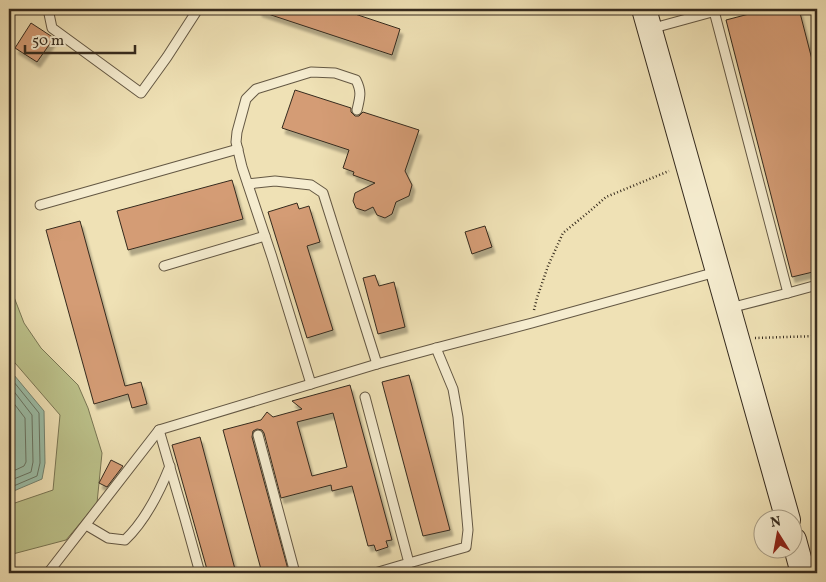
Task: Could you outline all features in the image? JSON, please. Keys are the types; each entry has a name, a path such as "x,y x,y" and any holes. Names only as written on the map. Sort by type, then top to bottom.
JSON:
{"main road":[{"path":"646,19 785,510"},
{"path":"799,560 803,573"}],"lane":[{"path":"48,9 52,28 141,93 198,9"},
{"path":"646,19 718,10 788,293"},
{"path":"311,384 248,184 236,142 237,132 246,100 256,89 311,72 335,73 356,80 361,96 357,110"},
{"path":"40,205 238,149"},
{"path":"248,184 275,181 311,185 323,193 377,364"},
{"path":"164,266 265,236"},
{"path":"48,573 159,430 377,364 718,272"},
{"path":"727,309 817,285"},
{"path":"375,573 466,547 468,530 458,418 453,389 436,348"},
{"path":"365,397 409,563"},
{"path":"159,430 200,573"},
{"path":"258,435 295,573"},
{"path":"86,525 108,538 125,540 135,530 163,483 170,466"}],"path":[{"path":"532,323 536,298 563,233 606,197 687,164"},
{"path":"736,339 817,336"}],"shaded area":[{"path":"9,284 24,323 41,348 78,385 88,408 102,453 97,503 66,540 9,555 9,505 53,490 60,415 9,356"}],"water":[{"path":"9,369 44,411 45,463 42,479 9,493"}],"building":[{"path":"259,9 340,9 400,29 392,55 259,11"},
{"path":"768,9 799,9 817,79 817,271 792,277 726,20"},
{"path":"31,23 54,38 37,62 15,48"},
{"path":"295,90 351,108 351,112 355,116 359,116 363,112 419,130 405,171 412,185 409,196 396,202 392,214 385,218 377,215 373,207 365,211 356,208 353,201 355,193 375,183 353,175 354,172 343,168 349,150 282,128"},
{"path":"232,180 243,219 128,250 117,211"},
{"path":"297,203 299,209 309,206 320,242 307,246 333,330 307,338 268,212"},
{"path":"80,221 125,386 141,382 147,404 132,408 128,394 94,404 46,230"},
{"path":"485,226 492,247 472,254 465,232"},
{"path":"375,275 379,286 394,282 405,327 378,334 363,278"},
{"path":"409,375 450,530 423,536 382,382"},
{"path":"350,385 392,540 386,541 388,547 376,551 374,545 368,546 352,486 332,491 331,485 281,498 264,433 262,430 257,429 253,431 252,437 289,573 262,573 223,430 261,420 267,412 273,417 302,409 292,401","holes":["333,413 347,467 312,476 297,422"]},
{"path":"200,437 236,573 208,573 172,445"},
{"path":"111,460 123,466 107,487 99,483"}]}
